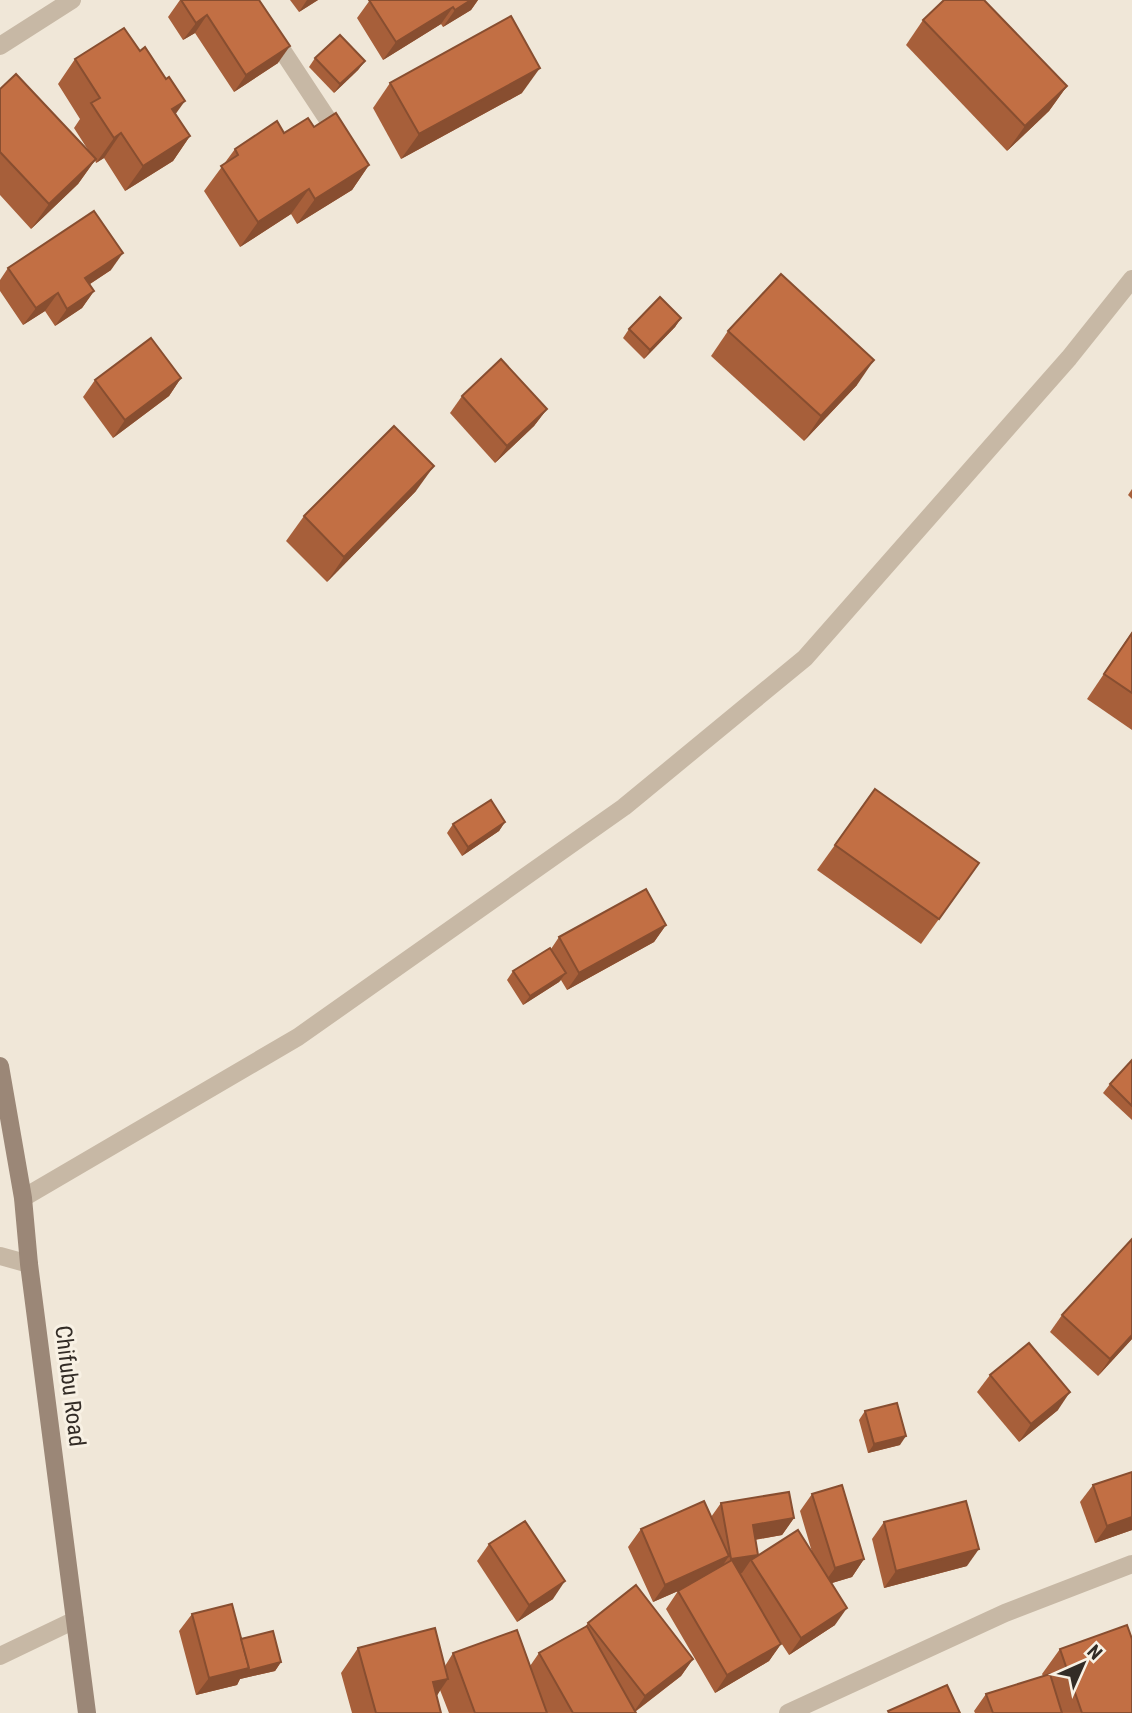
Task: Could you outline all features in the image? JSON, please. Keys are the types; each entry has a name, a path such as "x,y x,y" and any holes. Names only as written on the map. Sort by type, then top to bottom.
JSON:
{"main road":[{"name":"Chifubu Road","path":"0,1066 23,1198 29,1264 88,1713"}],"street":[{"path":"0,46 72,0"},
{"path":"249,0 347,150"},
{"path":"23,1198 298,1037 624,807 805,658 1069,358 1132,279"},
{"path":"0,1256 29,1264"},
{"path":"794,1712 1005,1613 1132,1564"},
{"path":"0,1656 75,1620"}],"building":[{"path":"181,0 259,0 290,46 246,75 207,15 196,23"},
{"path":"369,0 471,0 455,10 453,7 396,42"},
{"path":"944,0 984,0 1067,86 1025,126 923,20"},
{"path":"511,16 540,68 419,134 390,83"},
{"path":"124,28 140,51 145,47 166,79 169,77 185,101 172,109 190,136 143,166 121,133 114,138 91,103 100,98 75,59"},
{"path":"340,35 365,61 340,84 315,58"},
{"path":"16,74 96,159 49,204 0,152 0,89"},
{"path":"336,113 369,165 315,199 309,189 258,222 221,166 238,155 235,149 277,121 284,133 308,118 314,127"},
{"path":"94,211 123,253 85,278 94,291 67,309 58,293 36,308 8,268"},
{"path":"781,274 874,360 821,416 728,331"},
{"path":"660,297 681,318 650,350 629,329"},
{"path":"151,338 181,378 125,420 95,380"},
{"path":"501,359 547,409 507,446 462,396"},
{"path":"394,426 434,466 344,557 304,516"},
{"path":"1132,633 1132,693 1104,674"},
{"path":"875,789 979,863 939,919 835,845"},
{"path":"491,800 505,822 468,847 453,824"},
{"path":"646,889 666,925 579,973 559,937"},
{"path":"550,948 566,973 530,996 513,971"},
{"path":"1132,1060 1132,1106 1110,1084"},
{"path":"1132,1239 1132,1335 1110,1359 1062,1315"},
{"path":"1029,1343 1070,1392 1031,1424 990,1375"},
{"path":"897,1403 906,1436 874,1444 865,1411"},
{"path":"1132,1472 1132,1517 1107,1526 1093,1485"},
{"path":"842,1485 864,1559 835,1568 812,1494"},
{"path":"789,1492 794,1518 753,1525 758,1555 731,1559 721,1503"},
{"path":"704,1501 729,1556 665,1585 641,1529"},
{"path":"966,1501 979,1549 896,1571 884,1522"},
{"path":"525,1521 565,1581 529,1605 489,1544"},
{"path":"798,1530 847,1608 801,1638 751,1560"},
{"path":"732,1560 781,1644 727,1675 678,1591"},
{"path":"636,1585 693,1659 645,1696 588,1623"},
{"path":"232,1604 249,1668 209,1678 192,1614"},
{"path":"1127,1625 1132,1639 1132,1713 1082,1713 1060,1649"},
{"path":"587,1626 636,1713 573,1713 539,1653"},
{"path":"435,1628 448,1679 433,1682 441,1713 376,1713 358,1648"},
{"path":"517,1630 547,1713 475,1713 453,1653"},
{"path":"273,1631 281,1662 247,1671 249,1668 241,1639"},
{"path":"1050,1674 1062,1713 993,1713 986,1694"},
{"path":"947,1685 960,1713 888,1711"}]}
